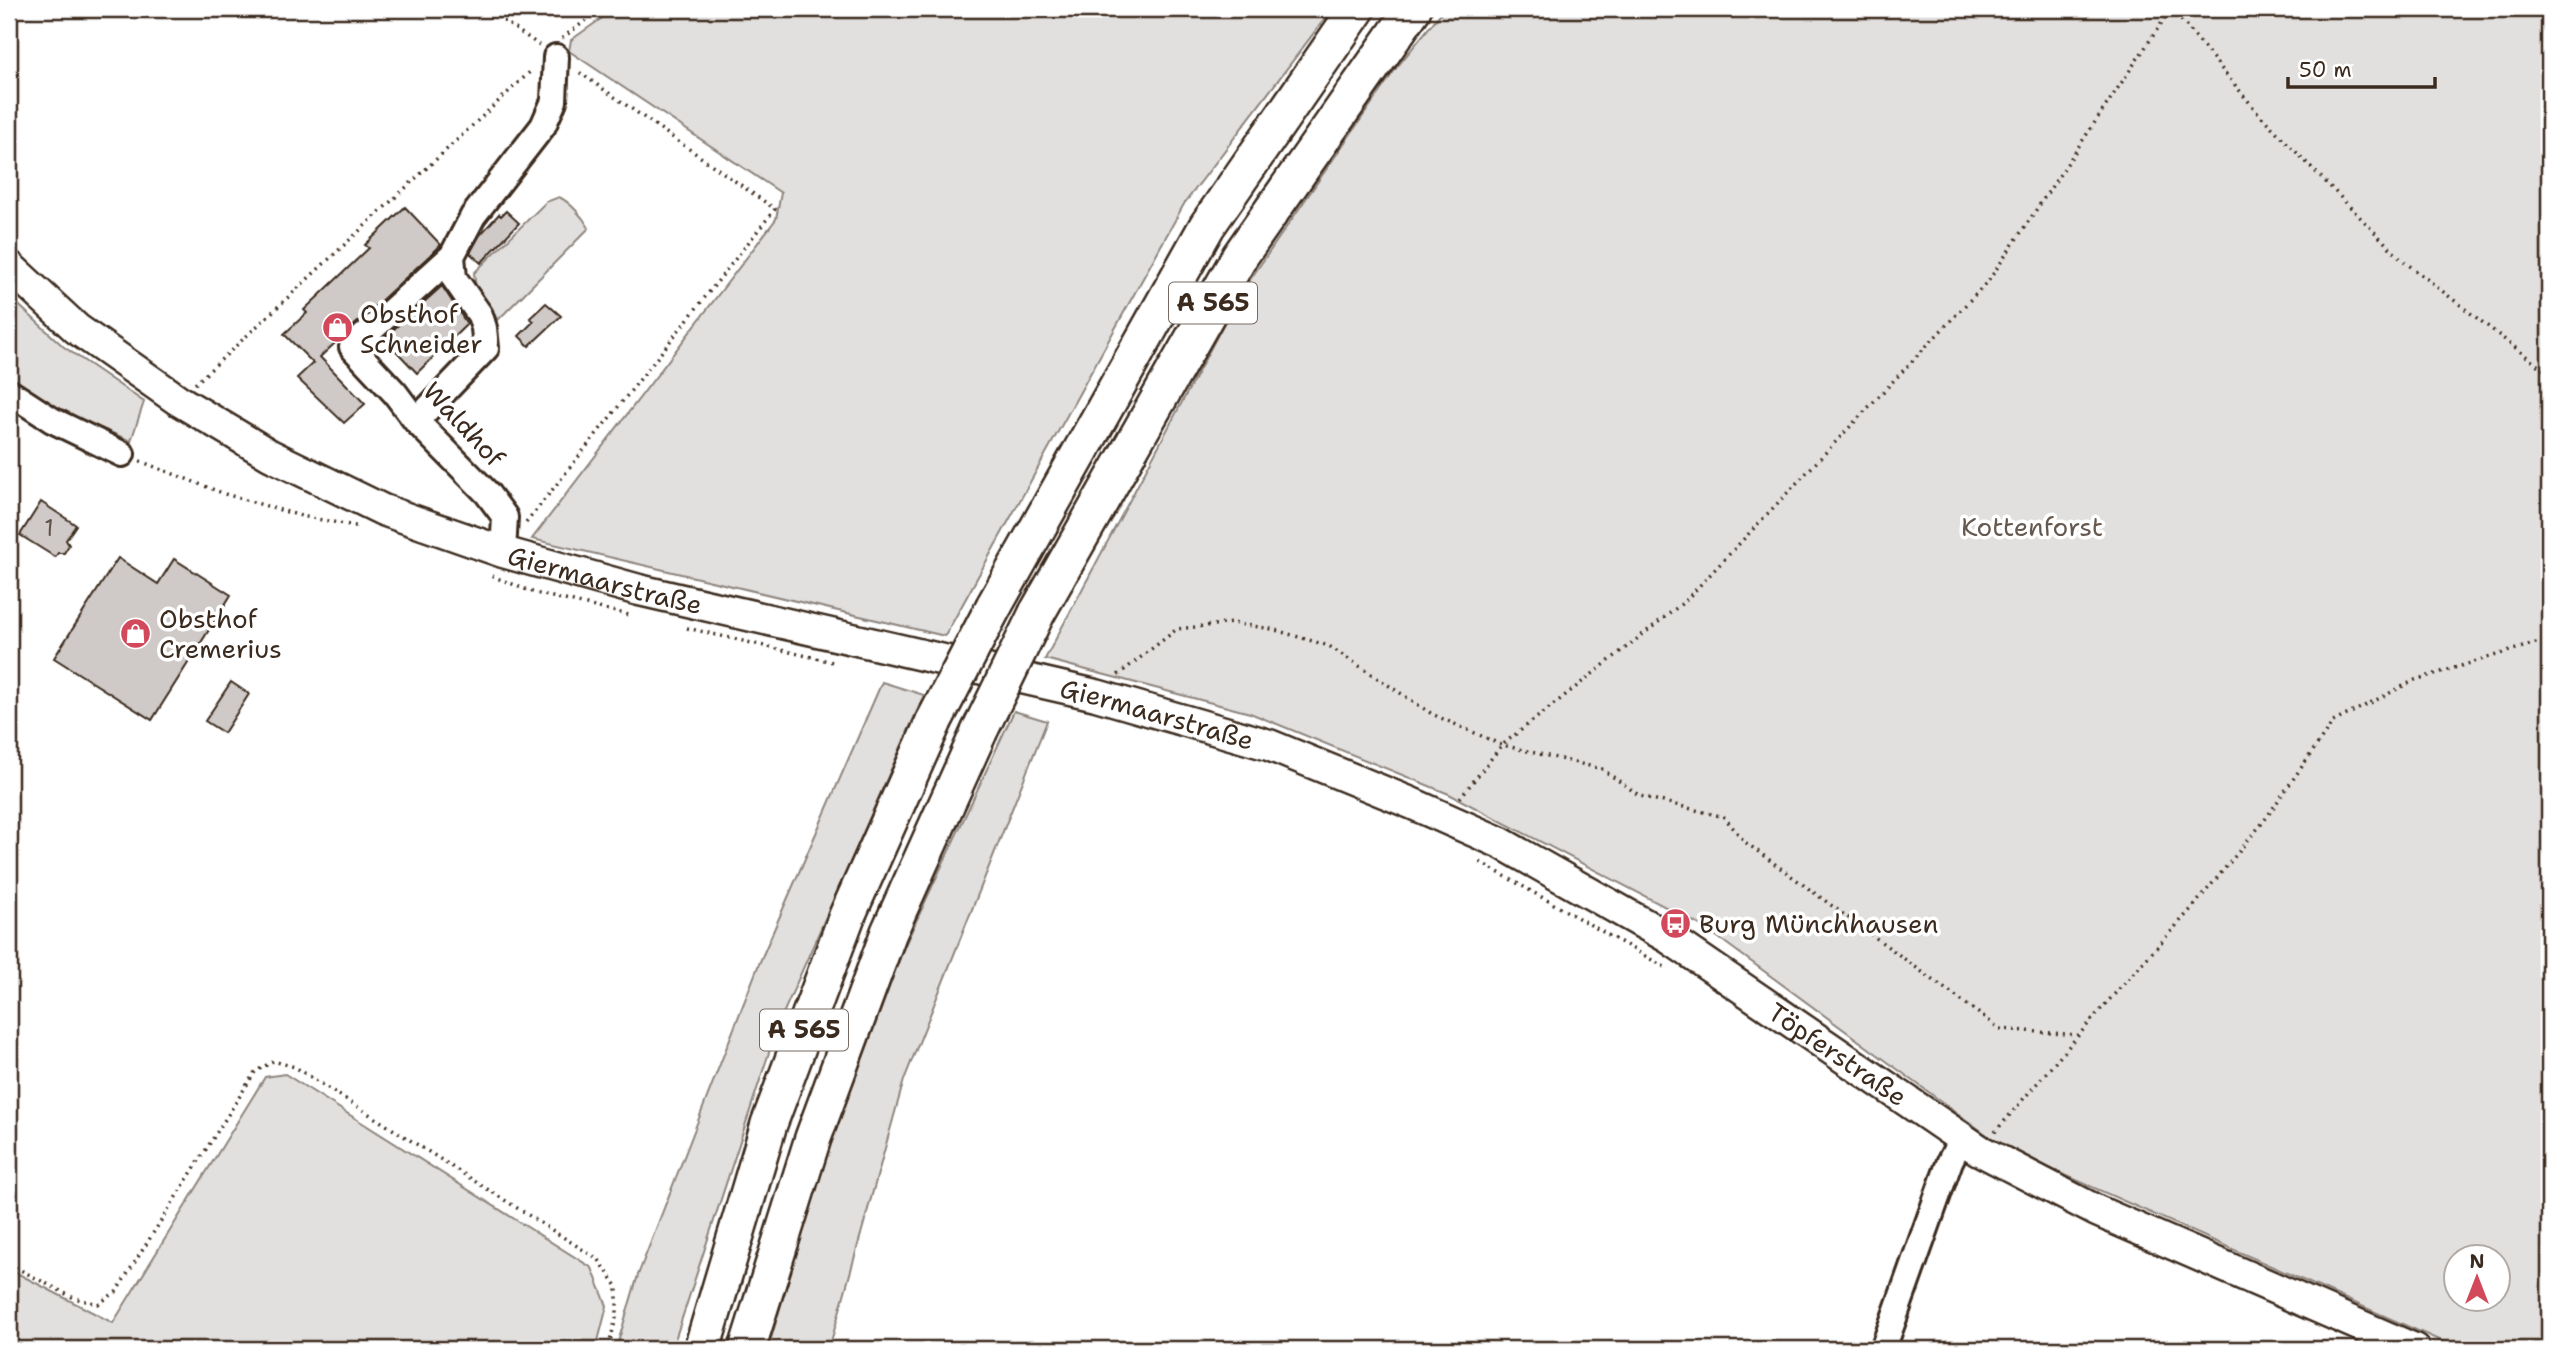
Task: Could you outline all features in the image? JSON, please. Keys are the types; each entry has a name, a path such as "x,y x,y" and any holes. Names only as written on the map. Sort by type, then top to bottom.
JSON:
{"highway":[{"name":"A 565","path":"702,1349 769,1124 846,916 934,721 994,606 1207,226 1357,9"},
{"name":"A 565","path":"747,1349 813,1138 889,932 979,732 1037,613 1240,256 1413,9"}],"main road":[{"name":"Giermaarstraße","path":"9,266 77,329 178,400 270,455 496,564 639,590 1106,698 1269,746"},
{"name":"Töpferstraße","path":"1269,746 1411,803 1501,844 1669,938 1963,1150 2414,1349"}],"lane":[{"path":"416,421 485,348 480,315 454,278 452,256 473,216 543,126 554,102 551,53"},
{"name":"Waldhof","path":"452,256 352,347 395,393 416,421 487,493 505,517 496,564"},
{"path":"9,392 52,420 122,454"},
{"path":"1883,1349 1963,1150"}],"path":[{"path":"486,9 775,209 496,564 535,593 640,618"},
{"path":"178,400 551,53 603,9"},
{"path":"1443,818 1502,745 1684,602 1989,280 2172,9 2259,114 2401,259 2549,374"},
{"path":"122,454 225,494 301,516 365,528"},
{"path":"1106,698 1111,681 1177,629 1232,623 1272,629 1329,646 1432,714 1502,745 1602,769 1640,796 1724,817 1745,842 2000,1029 2078,1035"},
{"path":"680,627 838,662"},
{"path":"1963,1150 2078,1035 2193,907 2255,832 2333,722 2415,680 2549,639"},
{"path":"1471,858 1670,970"},
{"path":"9,1264 74,1298 98,1304 116,1292 255,1072 273,1061 295,1067 599,1260 617,1286 617,1314 608,1349"}],"green space":[{"path":"615,9 1332,9 1184,204 945,636 532,539 776,219 781,193 569,51 571,40"},
{"name":"Kottenforst","path":"1444,9 2549,9 2549,1349 2459,1349 2006,1149 1704,927 1449,794 1250,713 1045,659 1238,297 1397,67"},
{"path":"559,197 576,210 589,228 498,320 476,289 474,273 546,202"},
{"path":"9,296 64,347 144,402 131,441 42,403 9,381"},
{"path":"882,682 924,695 778,1025 672,1349 616,1349 638,1275 759,964"},
{"path":"1014,711 1047,721 904,1080 829,1349 768,1349 821,1170 905,945"},
{"path":"285,1074 592,1268 607,1306 596,1349 9,1349 9,1269 113,1323 265,1077"}],"building":[{"path":"405,207 441,245 320,357 365,404 344,423 297,378 313,363 284,334 307,313 304,310 369,248 365,245"},
{"path":"506,211 519,223 481,263 470,253 480,235 499,214 501,216"},
{"path":"442,286 467,324 417,373 384,338"},
{"path":"546,303 561,316 529,346 519,336 534,321 530,318"},
{"path":"41,502 76,525 66,540 69,545 64,553 58,553 55,557 20,535"},
{"path":"118,558 158,584 174,559 231,595 152,720 54,658"},
{"path":"231,682 249,694 224,733 205,721"}],"place":[{"name":"Obsthof Schneider","path":"337,328"},
{"name":"Obsthof Cremerius","path":"136,633"},
{"name":"Burg Münchhausen","path":"1676,923"}]}
